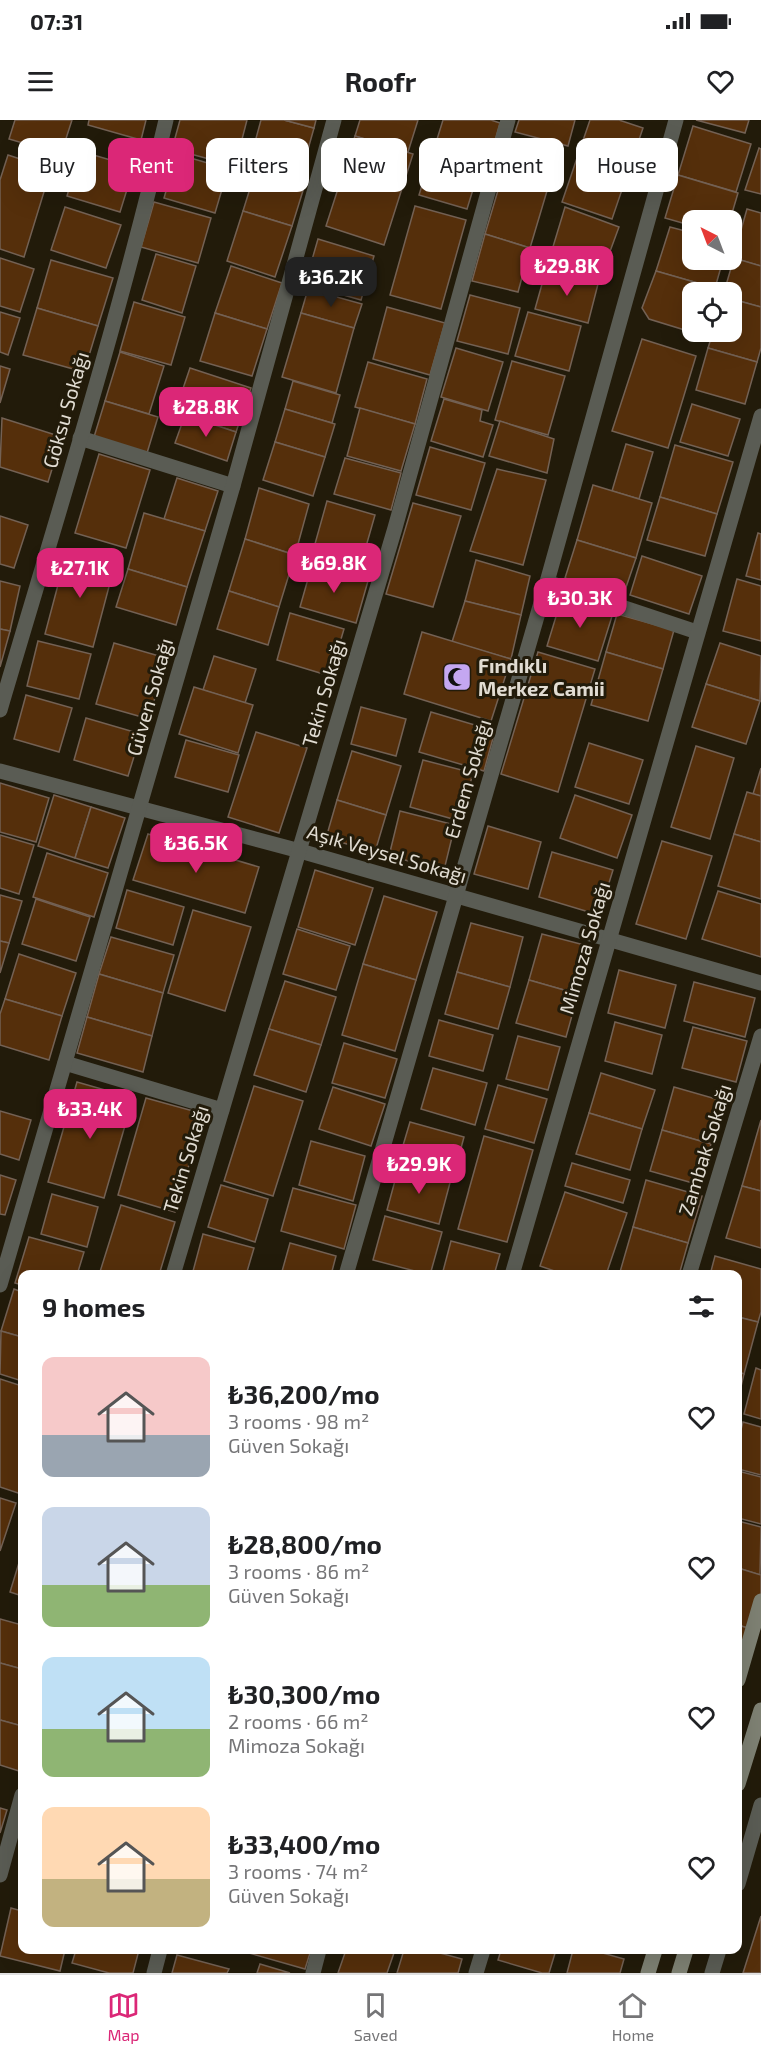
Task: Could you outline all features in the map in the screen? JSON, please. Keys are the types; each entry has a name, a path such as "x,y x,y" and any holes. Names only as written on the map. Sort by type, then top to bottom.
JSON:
{"street":[{"name":"Göksu Sokağı","path":"0,710 80,438 148,195 166,120"},
{"name":"Güven Sokağı","path":"0,1285 233,486 334,120"},
{"name":"Tekin Sokağı","path":"174,1270 395,528 508,120"},
{"name":"Erdem Sokağı","path":"347,1270 547,582 676,120"},
{"name":"Mimoza Sokağı","path":"513,1270 761,416"},
{"path":"80,438 233,486"},
{"path":"547,582 697,632"},
{"name":"Aşık Veysel Sokağı","path":"0,771 300,851 761,983"},
{"name":"Zambak Sokağı","path":"691,1270 761,1036"},
{"path":"65,1063 222,1110"},
{"path":"742,1666 761,1602"},
{"path":"742,1771 761,1710"},
{"path":"742,1870 761,1805"},
{"path":"0,1875 18,1810"},
{"path":"154,1973 159,1954"},
{"path":"313,1973 318,1954"},
{"path":"476,1973 482,1954"},
{"path":"648,1973 654,1954"},
{"path":"679,1973 685,1954"},
{"path":"712,1973 717,1954"}],"building":[{"path":"15,120 72,120 66,138 18,138 18,142 9,139"},
{"path":"89,120 146,120 142,138 88,125"},
{"path":"180,120 247,120 242,138 206,138 206,158 194,155 194,138 175,138"},
{"path":"261,120 284,120 314,128 309,146 309,138 256,138"},
{"path":"284,120 316,120 314,128"},
{"path":"360,120 418,120 408,152 407,138 355,136"},
{"path":"443,120 491,120 500,123 496,138 437,138"},
{"path":"519,120 575,120 568,146 564,145 564,138 538,138 515,132"},
{"path":"590,120 619,120 643,128 640,138 584,138"},
{"path":"696,120 749,120 745,133"},
{"path":"693,126 751,144 736,192 678,175"},
{"path":"759,148 761,149 761,194 745,190"},
{"path":"407,152 413,154 407,173"},
{"path":"8,155 18,158 18,192 44,192 24,257 0,249 0,180"},
{"path":"96,156 108,159 108,192 126,192 120,212 67,196 68,192 96,192"},
{"path":"194,159 206,163 206,192 221,192 215,213 164,198 166,192 194,192"},
{"path":"576,161 576,192 621,192 612,219 562,202"},
{"path":"678,175 738,193 733,210 682,210 682,223 665,218 673,192 678,192"},
{"path":"249,192 303,192 292,226 243,211"},
{"path":"337,192 401,192 384,245 326,226"},
{"path":"420,192 472,192 467,209 419,195"},
{"path":"498,192 547,192 530,248 485,234"},
{"path":"154,202 211,218 198,263 141,247"},
{"path":"415,206 466,220 441,309 390,295"},
{"path":"65,207 121,225 106,268 51,250"},
{"path":"565,207 619,227 598,284 546,270"},
{"path":"747,209 761,213 761,266 742,261 742,226"},
{"path":"243,211 292,226 275,277 227,261"},
{"path":"670,227 682,230 682,270 720,270 717,282 694,282 656,271"},
{"path":"485,234 530,248 518,292 472,281"},
{"path":"318,239 374,256 361,300 305,284"},
{"path":"156,254 196,266 182,313 142,300"},
{"path":"0,258 34,269 20,312 0,306"},
{"path":"51,260 113,278 98,326 37,308"},
{"path":"742,260 761,266 761,307 742,302 742,282 727,282 730,270 742,270"},
{"path":"231,266 282,283 267,329 215,313"},
{"path":"546,270 598,284 588,323 535,309"},
{"path":"656,271 694,282 682,282 682,329 649,319 642,308"},
{"path":"308,289 362,304 354,328 301,313"},
{"path":"470,295 520,308 508,354 457,341"},
{"path":"134,302 185,317 171,365 120,351"},
{"path":"742,302 761,307 761,348 757,362 708,348 710,342 742,342"},
{"path":"387,307 445,323 430,375 373,359"},
{"path":"37,308 98,326 84,372 23,355"},
{"path":"0,312 20,318 8,355 0,352"},
{"path":"528,312 581,326 569,371 515,356"},
{"path":"215,313 267,329 252,376 200,361"},
{"path":"301,313 354,328 336,393 282,377"},
{"path":"642,339 696,356 668,448 612,431"},
{"path":"456,348 503,362 488,411 441,397"},
{"path":"708,348 757,362 745,404 696,390"},
{"path":"120,352 164,366 149,414 105,401"},
{"path":"512,361 565,376 548,435 495,420"},
{"path":"368,362 427,379 415,424 355,407"},
{"path":"0,366 10,369 0,403"},
{"path":"190,368 251,388 236,432 175,412"},
{"path":"293,381 340,395 332,423 285,409"},
{"path":"444,399 482,410 480,421 493,425 483,457 431,441"},
{"path":"105,401 158,417 147,453 94,437"},
{"path":"692,404 740,419 728,456 680,442"},
{"path":"360,408 415,424 401,471 347,456"},
{"path":"285,409 335,424 325,457 275,442"},
{"path":"185,415 236,432 227,461 175,443"},
{"path":"2,418 62,437 48,482 0,467"},
{"path":"500,421 554,439 547,473 489,456"},
{"path":"275,442 325,457 313,496 263,480"},
{"path":"626,444 653,452 639,499 612,491"},
{"path":"675,445 733,462 717,514 660,497"},
{"path":"430,447 485,463 471,510 416,495"},
{"path":"99,454 150,470 126,548 75,533"},
{"path":"345,458 401,473 391,510 334,494"},
{"path":"497,469 546,480 523,565 470,551"},
{"path":"177,478 218,491 205,531 164,519"},
{"path":"593,485 652,503 636,558 577,540"},
{"path":"259,488 309,504 295,555 245,539"},
{"path":"660,497 717,514 705,556 647,540"},
{"path":"327,501 375,515 361,564 313,551"},
{"path":"413,503 461,516 433,607 386,594"},
{"path":"144,513 205,531 187,587 128,569"},
{"path":"0,516 28,525 14,568 0,564"},
{"path":"758,533 761,534 761,580 746,576"},
{"path":"245,539 295,555 279,607 229,591"},
{"path":"577,540 636,558 623,596 565,578"},
{"path":"67,551 115,564 93,647 45,634"},
{"path":"642,556 702,576 689,614 630,595"},
{"path":"476,560 530,576 521,615 465,601"},
{"path":"312,565 368,581 356,623 300,607"},
{"path":"128,569 187,587 176,625 116,607"},
{"path":"737,579 761,586 761,641 723,631"},
{"path":"0,581 20,586 10,631 0,629"},
{"path":"229,591 279,607 268,645 217,629"},
{"path":"562,597 613,613 598,661 547,646"},
{"path":"465,601 521,615 511,659 452,642"},
{"path":"290,613 344,629 330,676 277,660"},
{"path":"617,614 674,630 663,669 606,652"},
{"path":"0,629 10,631 0,667"},
{"name":"Fındıklı Merkez Camii","path":"422,632 511,659 491,721 404,694"},
{"path":"38,641 91,654 79,699 27,686"},
{"path":"114,643 166,658 149,719 96,704"},
{"path":"720,643 761,656 760,701 706,684"},
{"path":"538,652 595,669 558,792 501,774"},
{"path":"606,652 663,669 648,721 591,705"},
{"path":"214,656 256,669 245,703 203,690"},
{"path":"706,684 760,701 746,744 692,727"},
{"path":"194,687 253,705 238,753 179,734"},
{"path":"26,695 72,708 59,752 14,739"},
{"path":"361,707 406,719 396,756 351,744"},
{"path":"431,712 495,731 484,771 419,752"},
{"path":"86,718 141,734 128,776 74,760"},
{"path":"256,732 307,748 279,833 228,817"},
{"path":"186,740 239,755 228,792 175,777"},
{"path":"589,743 643,760 629,804 575,787"},
{"path":"696,746 734,758 710,839 671,827"},
{"path":"352,751 401,766 386,815 337,800"},
{"path":"423,760 473,773 460,821 410,807"},
{"path":"761,768 761,796 753,794"},
{"path":"0,783 49,798 36,842 0,832"},
{"path":"747,792 761,796 761,842 734,834"},
{"path":"54,795 91,807 75,858 38,846"},
{"path":"575,795 632,815 617,858 560,838"},
{"path":"337,800 386,815 375,852 326,838"},
{"path":"91,807 125,818 108,868 75,858"},
{"path":"400,811 455,825 444,870 389,856"},
{"path":"488,826 541,842 528,889 474,874"},
{"path":"148,834 259,867 245,913 133,880"},
{"path":"734,834 761,842 761,899 718,886"},
{"path":"0,835 34,845 19,894 0,888"},
{"path":"662,841 712,856 686,939 636,924"},
{"path":"552,852 613,870 599,915 539,897"},
{"path":"47,853 108,873 94,917 33,897"},
{"path":"315,870 373,888 355,945 298,927"},
{"path":"127,890 184,907 173,945 116,928"},
{"path":"718,891 761,904 761,957 702,939"},
{"path":"0,895 22,901 9,943 0,941"},
{"path":"384,896 437,912 416,980 363,964"},
{"path":"36,899 90,917 76,961 22,944"},
{"path":"193,910 251,927 225,1011 168,993"},
{"path":"471,923 523,937 510,987 457,972"},
{"path":"297,929 350,946 336,990 283,974"},
{"path":"542,934 592,947 578,994 529,980"},
{"path":"111,937 174,955 163,993 99,974"},
{"path":"0,941 9,943 0,973"},
{"path":"19,954 76,973 62,1016 5,999"},
{"path":"363,964 416,980 395,1051 342,1035"},
{"path":"619,970 676,985 665,1028 608,1013"},
{"path":"457,972 510,987 498,1029 445,1014"},
{"path":"99,974 163,993 152,1036 87,1017"},
{"path":"529,980 578,994 566,1037 516,1023"},
{"path":"285,981 336,997 321,1045 269,1029"},
{"path":"694,982 755,998 745,1037 684,1021"},
{"path":"5,999 62,1016 49,1060 0,1045 0,1014"},
{"path":"87,1017 152,1036 143,1072 77,1053"},
{"path":"439,1020 493,1035 483,1071 429,1056"},
{"path":"615,1022 662,1035 652,1074 605,1061"},
{"path":"693,1027 747,1041 736,1082 682,1068"},
{"path":"269,1029 321,1045 306,1092 254,1075"},
{"path":"518,1036 560,1047 548,1090 506,1079"},
{"path":"344,1043 397,1059 385,1098 332,1083"},
{"path":"433,1068 487,1083 475,1125 421,1109"},
{"path":"601,1073 655,1090 642,1129 589,1113"},
{"path":"77,1082 133,1098 104,1198 48,1182"},
{"path":"498,1085 547,1099 534,1143 485,1129"},
{"path":"254,1086 303,1101 273,1196 224,1181"},
{"path":"333,1087 385,1104 371,1146 319,1129"},
{"path":"674,1087 723,1101 711,1144 662,1130"},
{"path":"146,1098 204,1114 175,1212 118,1195"},
{"path":"0,1111 31,1120 19,1160 0,1154"},
{"path":"589,1113 642,1129 630,1170 576,1154"},
{"path":"761,1120 761,1191 742,1186"},
{"path":"410,1122 464,1137 454,1174 399,1159"},
{"path":"662,1130 711,1144 700,1185 650,1171"},
{"path":"484,1136 533,1150 507,1242 458,1229"},
{"path":"311,1141 365,1156 353,1201 299,1185"},
{"path":"572,1163 630,1180 623,1203 565,1186"},
{"path":"399,1166 451,1179 439,1224 387,1210"},
{"path":"0,1175 16,1180 5,1215 0,1214"},
{"path":"646,1180 702,1196 688,1243 633,1227"},
{"path":"221,1185 268,1199 255,1242 208,1227"},
{"path":"742,1186 761,1191 761,1248 726,1238"},
{"path":"293,1188 356,1205 344,1249 281,1231"},
{"path":"565,1192 627,1213 608,1270 552,1270 540,1266"},
{"path":"52,1194 98,1207 87,1247 41,1234"},
{"path":"121,1205 175,1222 161,1270 101,1270"},
{"path":"385,1216 442,1232 431,1270 411,1270 373,1260"},
{"path":"633,1227 688,1243 680,1270 621,1270"},
{"path":"203,1234 254,1248 247,1270 193,1270"},
{"path":"29,1237 84,1252 79,1270 19,1270"},
{"path":"451,1241 500,1254 495,1270 443,1270"},
{"path":"290,1243 336,1256 332,1270 282,1270"},
{"path":"715,1256 761,1269 761,1312 758,1322 742,1318 742,1270 711,1270"},
{"path":"14,1289 18,1290 18,1336 1,1331"},
{"path":"742,1318 758,1322 744,1374 742,1373"},
{"path":"1,1331 18,1336 18,1380 0,1374"},
{"path":"756,1368 761,1370 761,1419 744,1414"},
{"path":"0,1379 18,1385 18,1493 0,1487"},
{"path":"743,1422 761,1427 761,1475 742,1470"},
{"path":"742,1472 761,1477 761,1524 742,1519"},
{"path":"0,1498 16,1503 0,1551"},
{"path":"742,1522 761,1527 760,1575 742,1569"},
{"path":"18,1566 18,1595 10,1592"},
{"path":"742,1569 761,1575 761,1594 751,1629 742,1626"},
{"path":"0,1619 18,1624 18,1668 0,1663"},
{"path":"742,1626 751,1629 742,1654"},
{"path":"0,1663 18,1668 18,1725 0,1720"},
{"path":"0,1720 18,1725 18,1771 0,1765"},
{"path":"0,1808 7,1810 0,1833"},
{"path":"11,1908 18,1910 18,1954 64,1954 60,1971 0,1956"},
{"path":"761,1916 761,1973 743,1973"},
{"path":"75,1954 138,1954 133,1973 109,1973 72,1963"},
{"path":"252,1954 310,1954 305,1969"},
{"path":"345,1954 394,1954 387,1973 338,1973"},
{"path":"403,1954 444,1954 462,1959 458,1973 397,1973"},
{"path":"500,1954 555,1954 549,1973 498,1960"},
{"path":"572,1954 606,1954 624,1959 620,1973 567,1973"},
{"path":"177,1955 229,1969 227,1973 172,1973"},
{"path":"260,1964 290,1973 257,1973"}],"place":[{"name":"Fındıklı Merkez Camii","path":"457,677"}]}
